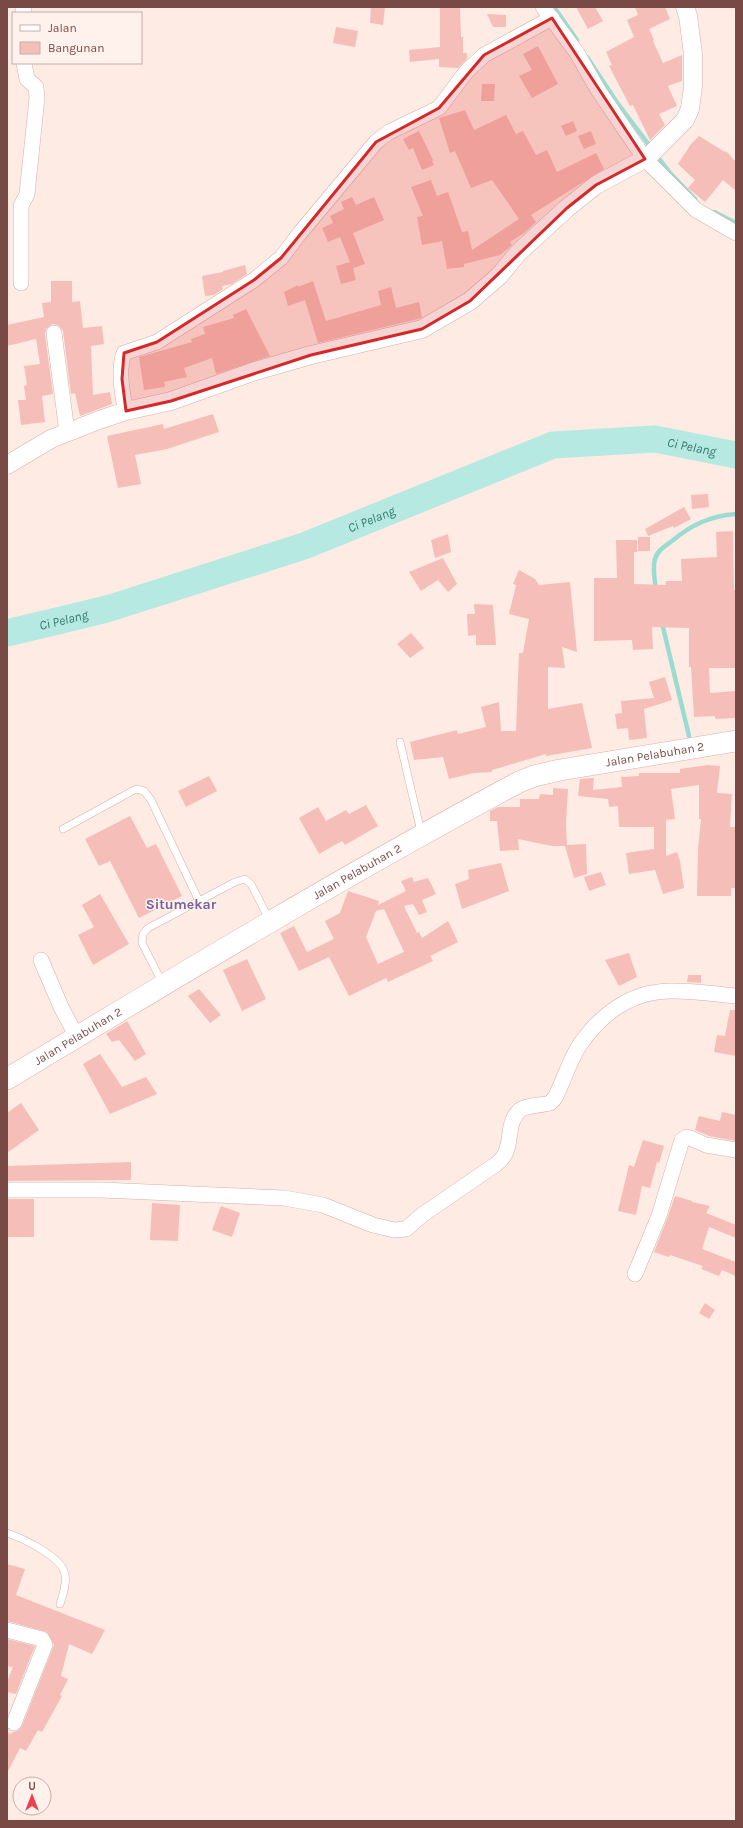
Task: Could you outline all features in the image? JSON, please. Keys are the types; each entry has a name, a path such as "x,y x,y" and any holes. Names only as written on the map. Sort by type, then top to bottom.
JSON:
{"main road":[{"name":"Jalan Pelabuhan 2","path":"7,1079 163,984 421,835 519,782 534,776 625,758 736,740"}],"street":[{"path":"7,465 25,453 67,432 126,411 171,401 255,371 311,355 422,329 470,301 499,276 518,253 567,208 596,185 651,154 685,120 693,97 693,54 688,16 685,7"},
{"path":"126,411 123,399 122,379 124,353 157,342 254,280 282,258 300,232 376,142 389,132 440,108 466,72 484,55 547,12 577,53 598,90 696,210 736,233"},
{"path":"21,283 21,206 27,194 37,98 36,87 27,79 24,64"},
{"path":"54,333 67,432"},
{"path":"41,960 60,1007 77,1037"},
{"path":"7,1190 102,1190 284,1198 323,1205 372,1225 394,1230 406,1229 422,1215 495,1166 503,1158 507,1148 512,1122 516,1115 525,1108 550,1104 555,1098 579,1047 599,1020 616,1007 643,996 668,991 736,996"},
{"path":"635,1274 659,1216 682,1140 690,1138 706,1145 736,1150"},
{"path":"7,1630 42,1639 45,1645 14,1724"}],"lane":[{"path":"400,742 421,835"},
{"path":"62,829 136,790 144,791 151,800 200,901"},
{"path":"163,984 142,943 143,934 148,928 235,882 245,879 251,884 270,922"},
{"path":"7,1533 40,1548 58,1562 64,1571 66,1580 60,1604"}],"highlighted area":[{"path":"552,18 645,159 596,185 567,208 470,301 422,329 311,355 171,401 126,411 122,379 124,353 157,342 254,280 281,258 376,142 439,108 484,55"}],"building":[{"path":"371,7 385,7 383,25 370,23"},
{"path":"440,7 460,7 463,53 467,53 467,59 458,68 439,67 439,59 410,62 409,50 440,47"},
{"path":"576,7 595,7 603,21 588,29"},
{"path":"635,7 665,7 670,19 649,29 654,40 653,41 663,63 682,55 682,81 668,86 677,106 659,114 665,125 650,140 633,105 630,106 609,66 612,65 606,52 634,37 627,20 638,15"},
{"path":"487,14 506,15 506,27 493,27"},
{"path":"336,27 358,31 355,47 333,43"},
{"path":"538,46 558,84 532,98 519,76 532,70 523,54"},
{"path":"482,84 495,84 494,101 481,101"},
{"path":"465,110 474,130 506,115 516,134 523,131 536,155 547,150 557,172 596,153 604,169 531,215 536,222 524,233 510,242 512,245 500,255 464,264 464,267 447,269 442,241 422,245 417,217 423,216 411,187 431,180 437,196 448,192 462,232 468,231 472,250 519,219 492,180 471,188 455,151 450,153 439,118"},
{"path":"573,121 577,131 566,136 561,126"},
{"path":"419,131 434,165 422,170 413,148 409,150 403,139"},
{"path":"591,131 596,144 584,149 578,136"},
{"path":"699,136 725,152 726,151 736,162 736,191 723,180 705,202 688,188 695,180 678,164 691,144"},
{"path":"352,197 356,205 374,197 384,220 353,233 365,264 353,268 356,280 341,284 336,266 350,262 340,237 328,242 322,228 333,223 330,216 344,209 341,202"},
{"path":"245,265 247,274 232,284 222,286 223,289 214,295 205,296 202,276 223,272"},
{"path":"51,281 72,281 72,302 80,301 83,328 102,326 104,344 91,346 93,395 110,392 112,404 80,416 75,393 71,394 63,331 58,325 52,324 46,329 45,334 53,394 42,396 45,422 21,425 18,400 26,400 24,386 27,385 24,366 40,364 36,339 7,346 7,325 44,317 42,303 51,302"},
{"path":"313,281 326,321 381,305 378,291 391,287 396,308 419,302 422,317 318,343 305,300 288,306 284,292 298,285 298,287"},
{"path":"246,309 270,356 216,374 212,358 184,368 187,377 164,382 165,387 144,390 139,357 192,342 191,339 205,334 203,327 234,318 233,315"},
{"path":"213,414 219,432 167,449 135,455 141,484 118,488 107,436 163,424 164,429"},
{"path":"708,494 709,507 692,509 691,495"},
{"path":"684,507 691,519 674,528 673,526 648,536 645,529"},
{"path":"733,531 734,590 736,590 736,668 709,668 710,693 736,691 736,718 715,719 715,716 694,717 691,667 689,667 689,628 652,627 653,649 633,650 632,640 594,641 594,578 617,578 616,540 637,540 637,552 634,552 634,584 666,585 666,581 682,581 681,559 717,557 716,532"},
{"path":"448,534 451,552 435,558 431,540"},
{"path":"638,537 650,537 650,551 638,551"},
{"path":"443,558 457,584 448,592 438,580 421,591 409,572"},
{"path":"519,570 535,579 539,585 570,582 577,652 562,647 565,668 548,667 548,709 582,703 592,748 546,756 546,754 492,770 492,772 474,773 449,779 443,757 414,760 410,742 457,730 458,734 486,727 481,707 499,702 501,731 516,731 519,653 523,653 529,619 509,614 516,585 513,584"},
{"path":"474,604 493,605 496,645 476,645 476,635 468,636 467,614 475,614"},
{"path":"411,633 424,648 410,658 397,644"},
{"path":"665,677 672,700 644,709 647,738 629,740 628,728 617,729 615,714 622,713 621,701 654,698 649,682"},
{"path":"708,765 720,766 717,793 732,794 730,827 736,827 736,888 731,888 731,896 697,896 698,849 701,819 699,819 699,785 671,789 675,819 666,820 666,856 677,852 680,861 684,888 663,894 655,870 629,874 626,853 654,849 654,827 619,827 618,806 609,807 608,799 578,796 580,779 594,778 593,790 622,787 621,777 639,776 639,773 680,773 680,769"},
{"path":"209,776 217,791 186,807 178,791"},
{"path":"553,788 568,789 566,824 567,845 586,844 587,874 574,878 565,846 552,846 518,839 519,850 500,851 497,821 490,821 490,811 498,807 520,807 520,799 539,799 540,794 553,795"},
{"path":"366,805 378,826 345,845 342,841 319,854 299,818 318,807 326,821 346,810 349,814"},
{"path":"130,816 147,848 156,844 182,896 139,918 110,861 99,866 85,839"},
{"path":"501,863 509,891 462,909 455,884 469,879 468,870"},
{"path":"601,872 606,885 589,891 584,877"},
{"path":"412,877 414,882 428,878 436,894 422,900 427,912 419,915 413,904 404,906 417,933 419,932 422,938 448,921 458,942 430,956 433,961 388,982 386,978 349,996 329,957 299,971 280,933 294,926 307,952 334,939 325,921 340,913 348,891 379,901 378,905 406,891 401,881","holes":["384,909 404,952 378,964 366,937 376,911"]},
{"path":"100,894 129,944 93,965 78,935 94,927 82,905"},
{"path":"629,953 637,977 619,986 605,960"},
{"path":"247,959 266,999 242,1011 223,970"},
{"path":"688,975 701,975 701,983 687,982"},
{"path":"199,989 221,1015 210,1023 188,996"},
{"path":"730,1010 736,1010 736,1056 714,1052 717,1035 725,1036"},
{"path":"127,1021 146,1054 135,1061 119,1040 112,1042 106,1034"},
{"path":"100,1054 122,1087 146,1077 157,1094 110,1114 83,1064"},
{"path":"21,1103 39,1130 7,1153 7,1113"},
{"path":"722,1112 736,1115 736,1141 709,1136 695,1130 699,1116 720,1121"},
{"path":"643,1140 664,1146 659,1163 657,1162 650,1188 642,1186 636,1215 618,1211 629,1165 634,1167"},
{"path":"131,1162 131,1180 7,1181 7,1166"},
{"path":"675,1196 710,1206 706,1213 736,1225 736,1238 709,1227 702,1249 736,1262 736,1276 722,1270 719,1276 701,1269 703,1266 670,1255 669,1257 654,1252"},
{"path":"7,1199 34,1199 34,1237 7,1237"},
{"path":"152,1203 180,1205 178,1241 150,1240"},
{"path":"221,1206 240,1213 232,1237 212,1230"},
{"path":"705,1303 715,1310 709,1319 699,1313"},
{"path":"7,1564 25,1569 16,1595 105,1630 92,1654 69,1644 61,1676 68,1679 60,1695 62,1696 42,1732 38,1730 26,1751 20,1748 7,1773 7,1732 11,1734 19,1730 22,1726 54,1645 47,1632 7,1621"},
{"path":"7,1639 35,1646 16,1694 7,1692 7,1682 13,1667 7,1666"}],"waterway":[{"path":"554,7 577,40"},
{"path":"587,57 616,101 652,149"},
{"path":"656,155 670,173 695,199"},
{"path":"714,212 736,223"},
{"name":"Ci Pelang","path":"7,633 107,609 304,546 553,445 655,439 736,455"},
{"path":"656,590 654,563 656,556 662,549 686,530 701,522 736,514"},
{"path":"662,623 689,736"}],"district":[{"name":"Situmekar","path":"181,904"}]}
